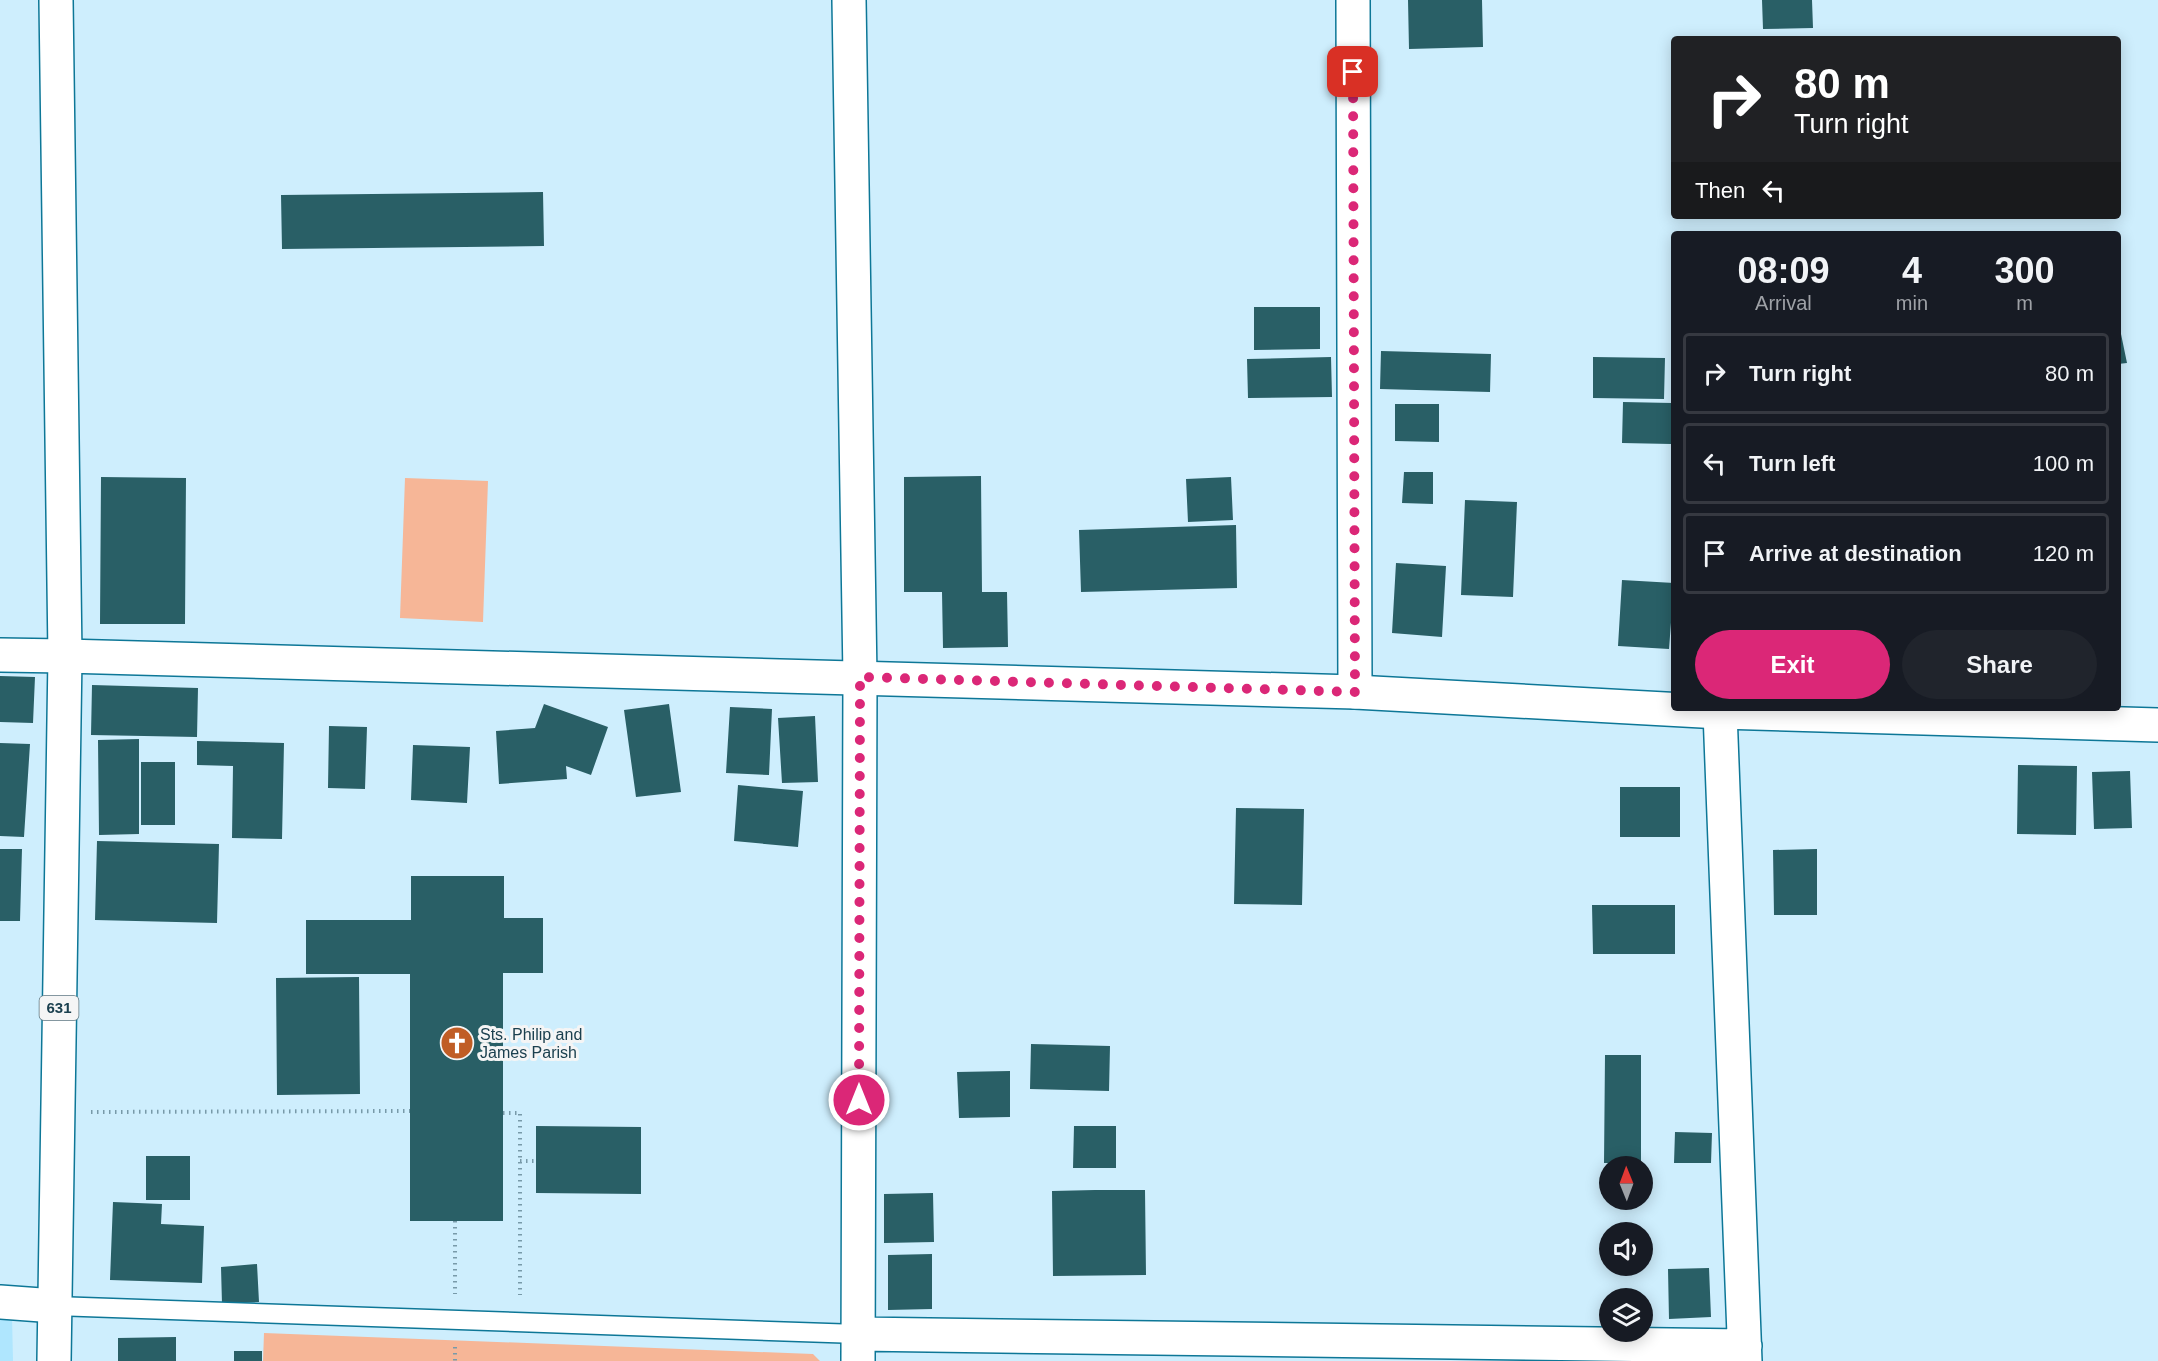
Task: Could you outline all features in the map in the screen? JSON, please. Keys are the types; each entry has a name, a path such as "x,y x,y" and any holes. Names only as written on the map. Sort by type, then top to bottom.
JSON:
{"street":[{"path":"56,0 65,656"},
{"path":"849,0 860,677 858,1348 1745,1353 1720,712"},
{"path":"1353,0 1355,692"},
{"path":"0,655 1355,692 1671,709"},
{"name":"631","path":"54,1361 65,656"},
{"path":"1702,711 2158,725"},
{"path":"0,1302 55,1306"}],"lane":[{"path":"55,1306 520,1323 858,1348"}],"path":[{"path":"57,1112 411,1111"},
{"path":"503,1113 520,1113 520,1323"},
{"path":"520,1161 536,1161"}],"shaded area":[{"path":"405,478 488,481 483,622 400,618"},
{"path":"0,1315 12,1316 13,1361 0,1361"},
{"path":"264,1333 813,1354 820,1361 263,1361"}],"building":[{"path":"1408,0 1482,0 1483,47 1409,49"},
{"path":"1762,0 1812,0 1813,28 1763,29"},
{"path":"543,192 544,246 282,249 281,195"},
{"path":"1254,307 1320,307 1320,349 1254,350"},
{"path":"2121,334 2127,363 2121,364"},
{"path":"1381,351 1491,354 1490,392 1380,389"},
{"path":"1331,357 1332,397 1248,398 1247,359"},
{"path":"1593,357 1665,358 1664,399 1593,398"},
{"path":"1623,402 1671,403 1671,444 1622,443"},
{"path":"1395,404 1439,404 1439,442 1395,441"},
{"path":"1404,472 1433,472 1433,504 1402,503"},
{"path":"981,476 982,592 1007,592 1008,647 943,648 942,592 904,592 904,477"},
{"path":"101,477 186,478 185,624 100,624"},
{"path":"1231,477 1233,520 1188,522 1186,479"},
{"path":"1465,500 1517,502 1513,597 1461,595"},
{"path":"1236,525 1237,588 1081,592 1079,530"},
{"path":"1396,563 1446,566 1442,637 1392,633"},
{"path":"1622,580 1671,583 1669,649 1618,646"},
{"path":"0,676 35,677 33,723 0,722"},
{"path":"92,685 198,688 197,737 91,735"},
{"path":"544,704 608,727 591,775 566,766 567,779 499,784 496,731 535,728"},
{"path":"669,704 681,792 636,797 624,710"},
{"path":"730,707 772,709 769,775 726,773"},
{"path":"815,716 818,782 782,783 778,718"},
{"path":"329,726 367,727 365,789 328,788"},
{"path":"139,739 139,834 99,835 98,740"},
{"path":"197,741 284,743 282,839 232,838 233,766 197,765"},
{"path":"0,743 30,744 24,837 0,836"},
{"path":"413,745 470,747 467,803 411,800"},
{"path":"141,762 175,762 175,825 141,825"},
{"path":"2018,765 2077,766 2076,835 2017,834"},
{"path":"2130,771 2132,828 2094,829 2092,772"},
{"path":"738,785 803,791 798,847 734,841"},
{"path":"1620,787 1680,787 1680,837 1620,837"},
{"path":"1236,808 1304,809 1302,905 1234,904"},
{"path":"97,841 219,844 217,923 95,920"},
{"path":"0,849 22,849 20,921 0,921"},
{"path":"1817,849 1817,915 1774,915 1773,850"},
{"name":"Sts. Philip and James Parish","path":"411,876 504,876 504,918 543,918 543,973 503,973 503,1221 410,1221 410,974 306,974 306,920 411,920"},
{"path":"1592,905 1675,905 1675,954 1593,954"},
{"path":"359,977 360,1094 277,1095 276,978"},
{"path":"1031,1044 1110,1046 1109,1091 1030,1089"},
{"path":"1605,1055 1641,1055 1641,1156 1604,1156"},
{"path":"1010,1071 1010,1117 959,1118 957,1072"},
{"path":"536,1126 641,1127 641,1194 536,1193"},
{"path":"1074,1126 1116,1126 1116,1168 1073,1168"},
{"path":"1675,1132 1712,1133 1711,1163 1674,1163"},
{"path":"146,1156 190,1156 190,1200 146,1200"},
{"path":"1145,1190 1146,1275 1053,1276 1052,1191"},
{"path":"933,1193 934,1242 884,1243 884,1194"},
{"path":"113,1202 162,1204 161,1224 204,1226 202,1283 110,1280"},
{"path":"932,1254 932,1309 888,1310 888,1255"},
{"path":"257,1264 259,1302 222,1304 221,1267"},
{"path":"1709,1268 1711,1317 1669,1319 1668,1269"},
{"path":"176,1337 176,1361 118,1361 118,1338"},
{"path":"234,1351 262,1351 262,1361 234,1361"}],"place":[{"name":"Sts. Philip and James Parish","path":"457,1043"}],"route":[{"path":"859,1100 860,677 1355,692 1353,72"}]}
